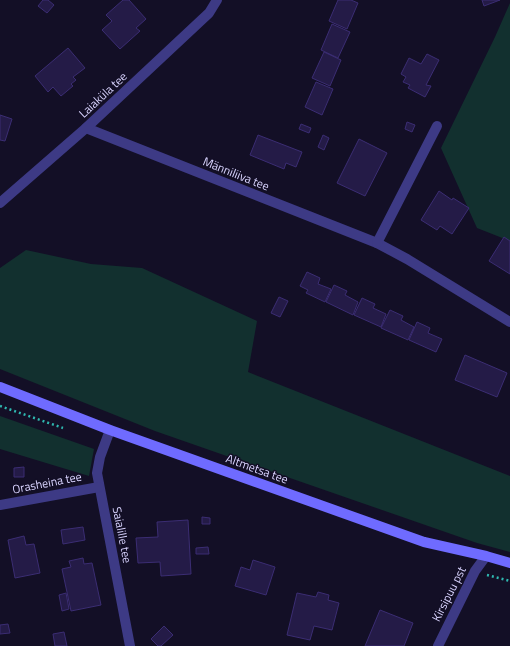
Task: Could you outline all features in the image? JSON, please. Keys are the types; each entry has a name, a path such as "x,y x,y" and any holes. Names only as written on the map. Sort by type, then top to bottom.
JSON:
{"street":[{"name":"Laiaküla tee","path":"0,203 86,128 209,13 218,0"},
{"path":"377,243 437,126"},
{"name":"Männiliiva tee","path":"86,128 377,243 407,259 510,322"},
{"name":"Altmetsa tee","path":"0,387 110,430 424,542 510,563"},
{"name":"Saialille tee","path":"110,430 100,457 97,473 130,646"},
{"name":"Orasheina tee","path":"0,505 99,487"},
{"name":"Kirsipuu pst","path":"438,646 475,571 486,556"}],"green space":[{"path":"510,3 510,241 477,228 441,148"},
{"path":"26,250 91,264 142,268 257,321 248,372 510,476 510,552 477,543 155,431 0,369 0,268"},
{"path":"0,416 94,449 89,476 0,449"}],"building":[{"path":"43,0 48,0 54,5 47,13 38,6"},
{"path":"123,0 129,0 146,19 136,28 140,31 120,49 102,30 112,21 106,15"},
{"path":"338,0 351,0 358,3 347,29 329,21"},
{"path":"482,0 500,0 484,6"},
{"path":"332,24 350,32 338,58 321,50"},
{"path":"68,48 85,68 73,77 76,80 71,84 73,86 61,96 53,87 48,92 35,76"},
{"path":"324,52 341,60 330,86 312,78"},
{"path":"427,54 439,60 426,85 431,86 425,97 408,88 410,85 403,82 406,77 401,74 409,58 421,64"},
{"path":"316,82 333,89 322,115 305,107"},
{"path":"0,115 12,119 5,141 0,140"},
{"path":"407,122 415,125 412,132 405,129"},
{"path":"301,124 311,128 309,133 299,129"},
{"path":"258,135 302,152 296,167 286,163 284,169 250,155"},
{"path":"323,135 329,138 324,150 318,147"},
{"path":"359,139 387,153 365,196 337,183"},
{"path":"439,191 452,200 453,198 469,208 452,234 440,226 437,230 421,220"},
{"path":"504,237 510,241 510,274 489,261"},
{"path":"307,272 320,278 318,284 331,289 325,302 306,293 308,290 300,286"},
{"path":"334,285 347,291 345,295 358,302 353,315 326,302"},
{"path":"279,297 288,301 280,317 271,313"},
{"path":"362,298 375,304 373,308 386,314 381,327 354,315"},
{"path":"390,310 403,316 401,320 414,327 408,340 381,328"},
{"path":"417,322 430,328 428,333 442,339 436,352 409,340"},
{"path":"465,355 507,373 497,397 455,380"},
{"path":"24,467 24,477 14,477 14,468"},
{"path":"202,517 210,518 210,524 202,524"},
{"path":"188,520 191,574 161,576 160,562 138,563 136,538 158,537 157,522"},
{"path":"83,527 85,540 63,544 61,530"},
{"path":"24,536 26,545 34,544 40,573 15,578 8,540"},
{"path":"208,547 209,554 196,554 196,548"},
{"path":"83,558 84,564 92,563 101,605 71,611 62,569 71,567 69,561"},
{"path":"253,560 275,567 266,595 235,586 241,567 250,570"},
{"path":"318,592 329,595 328,600 339,603 332,630 314,626 310,640 287,635 297,593 316,597"},
{"path":"66,593 69,609 62,611 59,595"},
{"path":"380,610 413,623 404,646 365,646"},
{"path":"8,624 10,633 0,634 0,625"},
{"path":"164,626 173,635 161,646 158,646 151,639"},
{"path":"64,632 67,646 55,646 53,634"}]}
